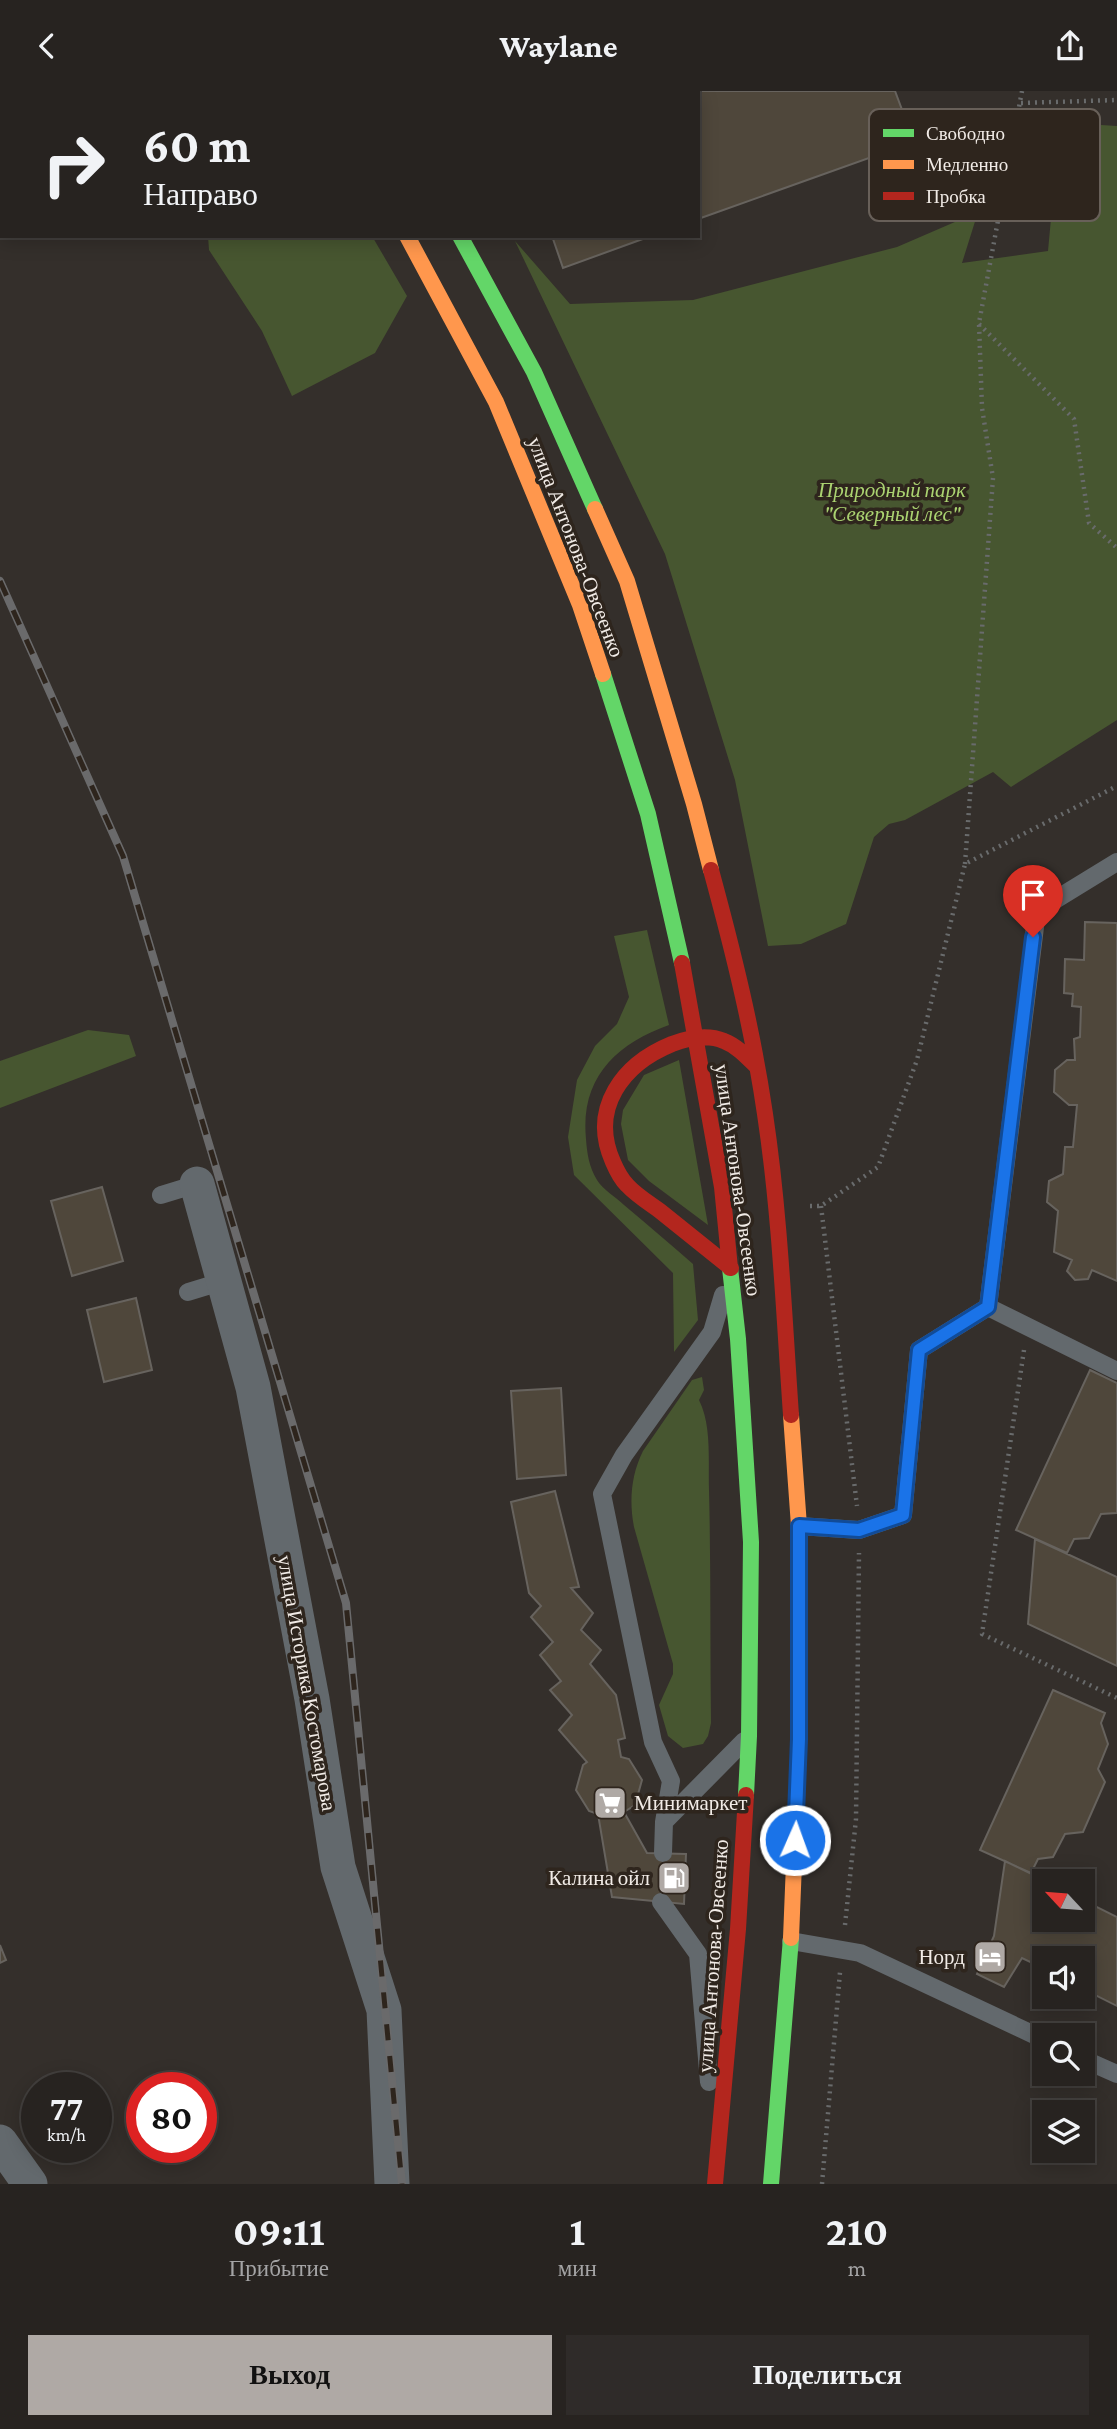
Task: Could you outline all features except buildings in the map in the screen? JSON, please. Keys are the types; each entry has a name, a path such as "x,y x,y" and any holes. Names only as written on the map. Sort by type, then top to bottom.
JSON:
{"highway":[{"name":"улица Антонова-Овсеенко","path":"408,238 496,402 580,605 648,814 690,999 722,1187 738,1339 751,1542 749,1736 738,1929 716,2175"},
{"name":"улица Антонова-Овсеенко","path":"461,238 534,372 627,582 698,817 742,986 757,1067 778,1207 799,1526 799,1739 791,1941 771,2184"},
{"path":"731,1268 626,1184 615,1171 608,1154 604,1126 609,1103 626,1072 639,1059 659,1048 696,1037 718,1039 735,1046 757,1067"}],"street":[{"name":"улица Историка Костомарова","path":"197,1184 253,1387 312,1699 338,1867 383,2010 392,2184"},
{"path":"0,2142 30,2184"}],"lane":[{"path":"988,1307 1037,911 1117,862"},
{"path":"161,1195 197,1184"},
{"path":"663,1853 664,1822 671,1781 653,1742 602,1494 624,1455 712,1332 731,1268"},
{"path":"188,1292 224,1281"},
{"path":"988,1307 1117,1371"},
{"path":"799,1526 859,1530 903,1515 919,1350 988,1307"},
{"path":"664,1822 749,1736"},
{"path":"661,1902 698,1954 716,2175"},
{"path":"791,1941 860,1953 1032,2034"},
{"path":"1095,2064 1117,2074"}],"path":[{"path":"1020,109 1022,91"},
{"path":"1021,103 1117,100"},
{"path":"778,1207 821,1206 878,1167 917,1059 965,864 993,478 982,408 979,323 998,221"},
{"path":"979,323 1074,419 1088,523 1117,548"},
{"path":"965,864 1117,786"},
{"path":"821,1206 859,1530 856,1819 822,2184"},
{"path":"1027,1327 982,1634 1117,1698"}],"green space":[{"name":"Природный парк \"Северный лес\"","path":"1100,126 1117,126 1117,720 1011,787 993,772 905,820 889,824 874,837 846,924 801,944 768,946 735,780 665,554 515,241 570,304 693,300 897,247 957,221 975,221 962,263 1048,251 1051,221 1100,221"},
{"path":"208,238 373,238 407,296 375,353 292,396 262,331 209,250"},
{"path":"647,930 669,1025 633,1042 605,1066 589,1098 586,1139 590,1165 599,1183 693,1264 698,1320 674,1352 673,1273 574,1175 568,1137 577,1080 595,1046 617,1024 629,997 614,936"},
{"path":"88,1030 129,1035 136,1056 0,1108 0,1061"},
{"path":"679,1060 708,1225 649,1181 628,1160 621,1124 623,1110 644,1075"},
{"path":"702,1377 704,1390 699,1400 708,1432 709,1456 711,1723 703,1744 683,1748 668,1736 659,1705 673,1674 673,1664 634,1527 631,1498 636,1469 643,1451 692,1380"}],"railway":[{"path":"0,581 123,856 346,1603 402,2184"}],"traffic: fast":[{"path":"461,238 534,372 595,509"},
{"path":"603,674 648,814 682,963"},
{"path":"730,1268 738,1339 751,1542 746,1795"},
{"path":"771,2184 791,1938"}],"traffic: slow":[{"path":"408,238 496,402 580,605 603,674"},
{"path":"595,509 627,581 711,870"},
{"path":"791,1415 799,1526 799,1739 791,1938"}],"traffic: jam":[{"path":"711,870 742,991 765,1114 778,1227 791,1415"},
{"path":"682,963 722,1187 730,1268"},
{"path":"731,1268 625,1183 613,1162 605,1124 608,1106 625,1076 639,1063 672,1044 698,1038 718,1039 738,1049 757,1067"},
{"path":"715,2184 738,1929 746,1795"}],"place":[{"name":"Минимаркет","path":"610,1803"},
{"name":"Калина ойл","path":"674,1878"},
{"name":"Норд","path":"990,1957"}],"route":[{"path":"795,1840 799,1739 799,1526 859,1530 903,1515 919,1350 988,1307 1033,937"}]}
